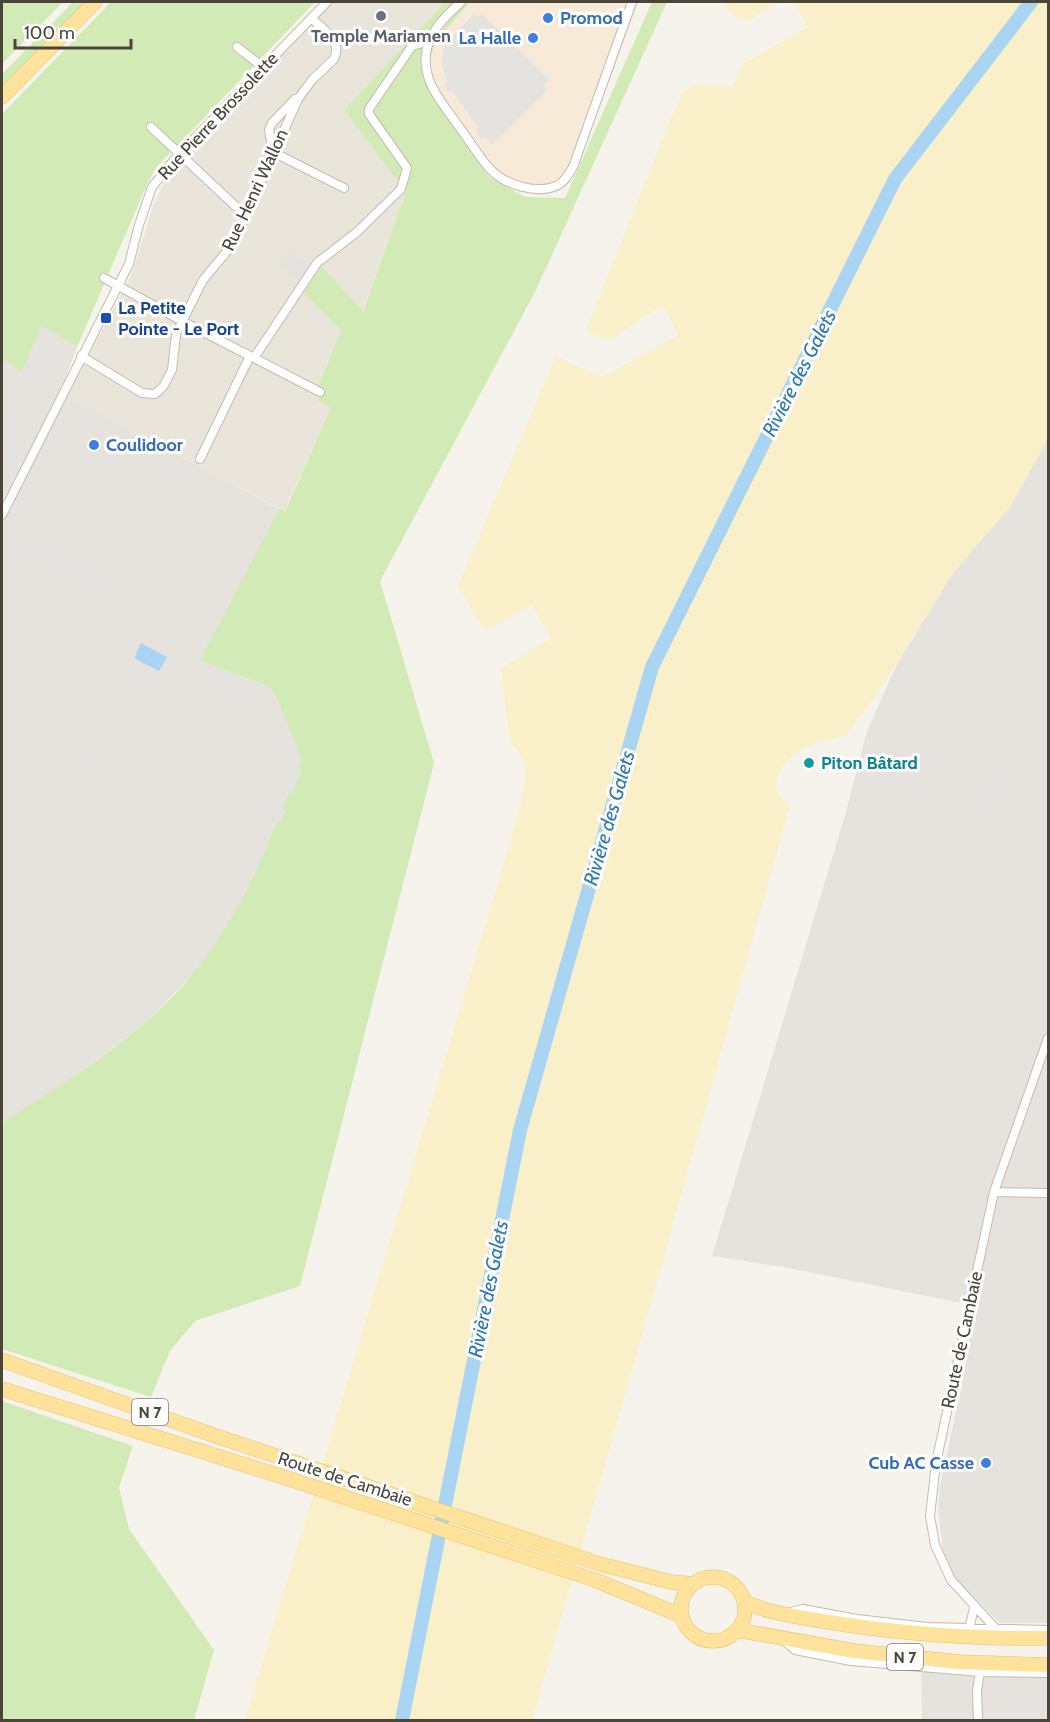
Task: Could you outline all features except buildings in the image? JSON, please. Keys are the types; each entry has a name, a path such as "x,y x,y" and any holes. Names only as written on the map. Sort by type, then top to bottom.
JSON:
{"main road":[{"path":"2,98 95,2"},
{"name":"Route de Cambaie","path":"2,1360 298,1464 600,1564 672,1582 693,1584 711,1576 721,1577 738,1587 745,1602"},
{"name":"Route de Cambaie","path":"2,1389 293,1480 595,1580 682,1616 692,1633 710,1641 720,1640 737,1630"},
{"path":"682,1616 683,1599 693,1584"},
{"path":"737,1630 744,1617 745,1602"},
{"name":"N 7","path":"745,1602 769,1610 854,1626 928,1635 1048,1638"},
{"name":"N 7","path":"737,1630 854,1651 923,1659 1048,1665"}],"street":[{"name":"Rue Pierre Brossolette","path":"2,515 129,264 148,195 159,177 327,2"},
{"path":"461,2 438,25 430,41 426,56 430,83 434,92 491,170 507,181 522,187 535,188 560,184 573,167 632,2"},
{"name":"Rue Henri Wallon","path":"81,356 142,393 155,394 163,387 172,370 174,340 203,280 229,251 273,152 304,90 334,59 338,48 336,42 311,18"},
{"path":"200,459 252,358 317,263 357,232 401,189 407,168 369,114 369,109 412,46 430,41"},
{"path":"237,47 263,67"},
{"path":"304,90 272,123 269,137 273,152 344,188"},
{"path":"151,127 246,216"},
{"path":"104,278 320,392"},
{"name":"Route de Cambaie","path":"996,1629 974,1608 951,1580 935,1545 930,1516 936,1463 994,1191 1048,1038"},
{"path":"994,1191 1048,1193"},
{"path":"969,1629 974,1608"},
{"path":"786,1613 803,1609 857,1619 969,1629 1048,1630"},
{"path":"780,1638 795,1650 851,1661 980,1672 1048,1673"},
{"path":"978,1720 977,1691 980,1672"}],"shaded area":[{"path":"332,2 445,2 344,110 406,192 362,312 341,330 319,383 324,388 331,408 284,511 67,397 132,273 154,203 169,173"},
{"path":"455,2 639,2 573,176 561,190 542,196 520,192 490,176 426,77 427,37"},
{"path":"474,14 479,17 482,14 550,80 543,86 547,91 492,145 485,137 481,139 475,131 478,127 452,91 448,92 444,84 447,82 441,61 444,45"},
{"path":"294,251 310,267 299,283 277,261"},
{"path":"42,324 77,347 60,393 279,509 201,660 272,688 302,760 267,850 243,900 194,973 143,1025 70,1079 2,1123 2,359 22,370"},
{"path":"2,408 27,424 7,468 2,465"},
{"path":"81,408 172,459 168,466 75,417"},
{"path":"1048,439 1048,1623 1000,1623 952,1575 943,1553 938,1509 940,1485 961,1389 976,1300 961,1303 783,1267 712,1256 846,812 867,731 897,664 953,573 1010,507"},
{"path":"24,533 112,578 102,596 14,551"},
{"path":"81,752 101,765 94,777 73,764"},
{"path":"1001,762 1019,774 985,824 967,813"},
{"path":"286,764 302,771 292,794 281,795 245,778 248,771 276,785"},
{"path":"261,798 286,811 281,822 256,809"},
{"path":"921,1669 1048,1672 1048,1720 922,1720"},
{"path":"1048,1690 1048,1712 1005,1712 1007,1691"}],"green space":[{"path":"2,2 63,2 2,64"},
{"path":"73,2 85,2 2,86 2,74"},
{"path":"111,2 315,2 157,167 148,182 77,347 42,325 22,371 2,359 2,114"},
{"path":"445,2 470,2 436,41 423,78 489,177 525,197 565,198 652,2 667,2 535,292 380,581 434,763 300,1286 195,1321 170,1351 151,1397 2,1349 2,1123 79,1073 130,1035 175,994 195,971 229,922 243,896 269,843 291,788 302,760 272,688 200,660 279,509 285,511 331,408 318,401 324,388 319,384 341,330 304,293 321,266 363,311 406,192 344,110"},
{"path":"2,1401 133,1446 119,1488 129,1529 214,1650 194,1720 2,1720"}],"sand":[{"path":"726,2 779,2 748,21 734,16 726,7"},
{"path":"794,2 1048,2 1048,439 1010,507 953,573 878,693 845,735 821,741 798,752 782,768 777,779 776,792 790,805 532,1720 245,1720 500,877 524,789 523,760 510,744 501,668 551,638 532,605 485,631 458,586 556,356 602,377 679,335 663,305 609,340 586,330 681,97 691,87 696,86 733,87 743,64 808,27"}],"water":[{"path":"141,643 167,657 159,671 134,658"}],"waterway":[{"name":"Rivière des Galets","path":"402,1720 520,1130 652,667 895,179 1031,2"}],"place":[{"name":"Temple Mariamen","path":"381,16"},
{"name":"Promod","path":"548,18"},
{"name":"La Halle","path":"533,38"},
{"name":"La Petite Pointe - Le Port","path":"106,318"},
{"name":"Coulidoor","path":"94,445"},
{"name":"Piton Bâtard","path":"809,763"},
{"name":"Cub AC Casse","path":"986,1463"}]}
